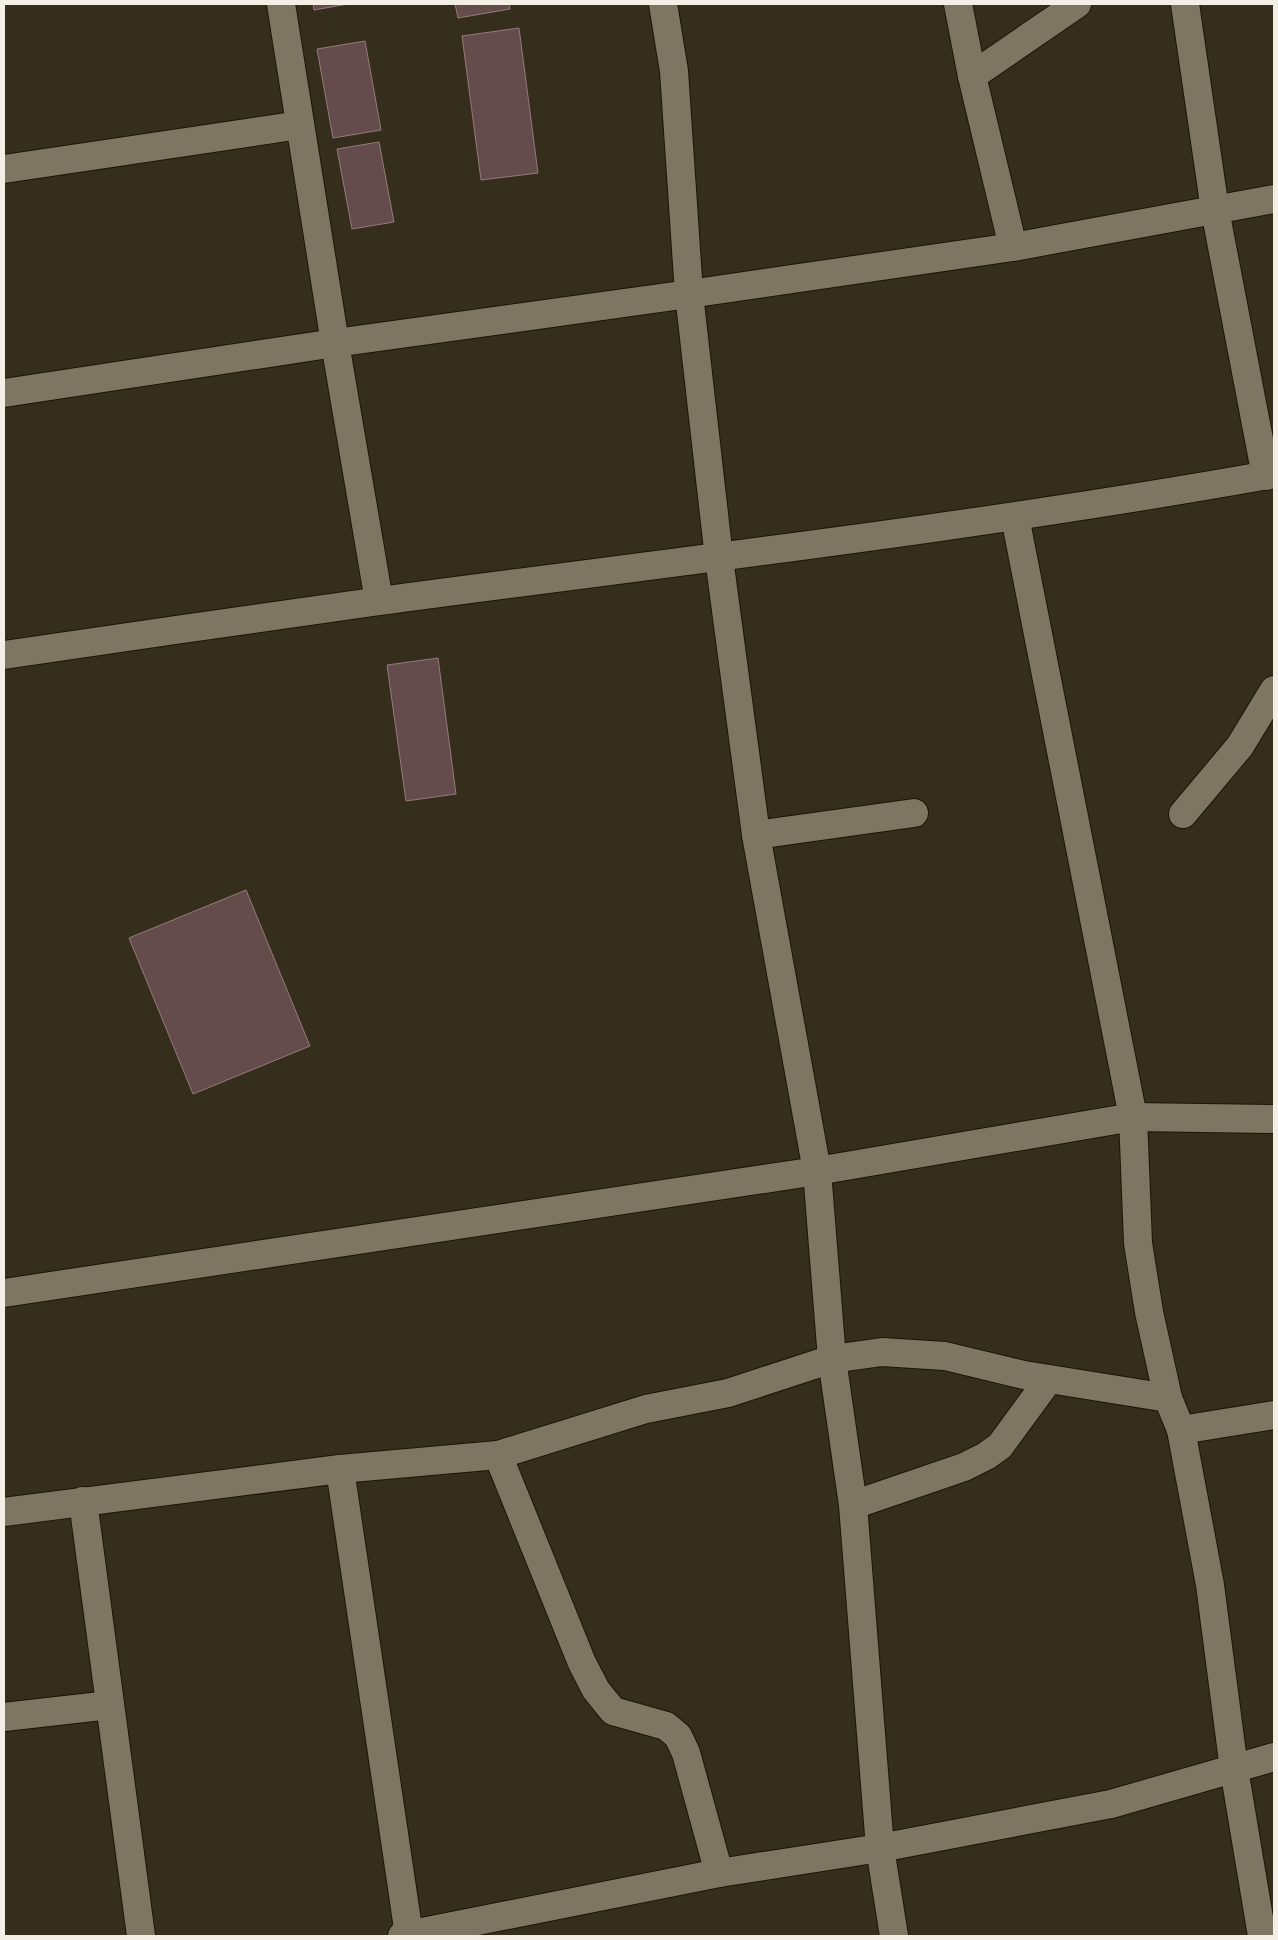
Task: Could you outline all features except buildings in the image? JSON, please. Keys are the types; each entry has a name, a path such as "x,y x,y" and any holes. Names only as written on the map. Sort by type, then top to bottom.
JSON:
{"street":[{"path":"281,4 335,343 379,601"},
{"path":"664,4 674,71 689,294 719,558 756,835 817,1171 832,1359 853,1505 880,1848 894,1936"},
{"path":"958,4 972,76 1013,247"},
{"path":"972,76 1076,4"},
{"path":"4,655 379,601 719,558 1016,517 1270,475 1215,210 1185,4"},
{"path":"4,169 300,125"},
{"path":"4,393 335,343 1013,247 1274,199"},
{"path":"1016,517 1133,1117 1138,1243 1149,1312 1168,1398 1181,1430 1210,1585 1234,1769 1262,1936"},
{"path":"1183,814 1240,746 1274,690"},
{"path":"756,835 914,812"},
{"path":"4,1293 817,1171 1133,1117 1274,1119"},
{"path":"4,1512 340,1469 498,1455 646,1409 728,1393 832,1359 882,1352 945,1356 1049,1379 1168,1398"},
{"path":"853,1505 964,1467 986,1456 1000,1446 1049,1379"},
{"path":"1181,1430 1274,1415"},
{"path":"498,1455 582,1663 596,1690 613,1711 666,1726 678,1736 686,1753 719,1873"},
{"path":"340,1469 406,1936 472,1930 719,1873 880,1848 1111,1804 1274,1757"},
{"path":"83,1501 142,1936"},
{"path":"4,1718 110,1705"}]}
